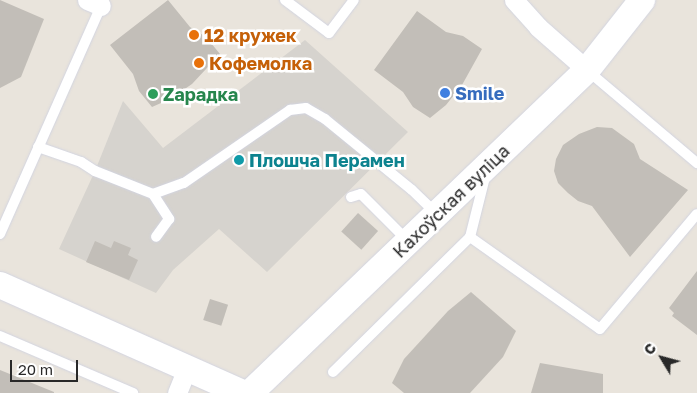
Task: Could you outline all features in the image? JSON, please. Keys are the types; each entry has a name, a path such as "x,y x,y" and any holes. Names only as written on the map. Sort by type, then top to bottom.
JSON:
{"street":[{"path":"514,0 538,27 587,70"},
{"name":"Кахоўская вуліца","path":"250,393 587,70 642,0"},
{"path":"0,286 243,393"},
{"path":"177,393 187,368"}],"lane":[{"path":"285,0 329,33 354,0"},
{"path":"0,234 38,148 94,3"},
{"path":"587,70 697,163"},
{"path":"153,194 184,183 285,113 300,108 311,110 325,119 412,190 437,214"},
{"path":"38,148 81,162 95,171 153,194 169,219 156,237"},
{"path":"333,372 470,237 487,166"},
{"path":"351,197 361,194 408,242"},
{"path":"470,237 600,329 697,214"},
{"path":"0,336 133,393"}],"shaded area":[{"name":"Плошча Перамен","path":"305,40 408,132 267,272 219,229 173,270 156,293 59,249 95,171 123,101 163,148"}],"building":[{"path":"0,0 44,19 21,77 0,88"},
{"path":"168,0 190,27 206,37 220,54 192,84 170,99 152,107 139,91 133,74 110,45"},
{"path":"417,11 446,32 463,36 482,49 462,85 446,105 430,118 413,107 403,92 374,70"},
{"path":"597,127 612,128 634,144 640,159 688,190 630,257 592,206 578,201 568,193 558,183 554,171 556,159 563,145 579,134"},
{"path":"358,213 378,231 361,250 341,232"},
{"path":"95,241 111,248 114,241 131,248 128,255 138,260 129,280 86,262"},
{"path":"697,271 697,335 672,316 674,313 669,308"},
{"path":"471,292 516,331 503,357 470,393 404,393 392,383 404,359 448,311"},
{"path":"210,299 228,305 221,326 203,320"},
{"path":"540,363 603,374 603,393 531,393"},
{"path":"0,370 54,392 54,393 0,393"}],"place":[{"name":"12 кружек","path":"194,35"},
{"name":"Кофемолка","path":"199,63"},
{"name":"Smile","path":"445,93"},
{"name":"Zарадка","path":"153,94"},
{"name":"Плошча Перамен","path":"239,160"}]}
